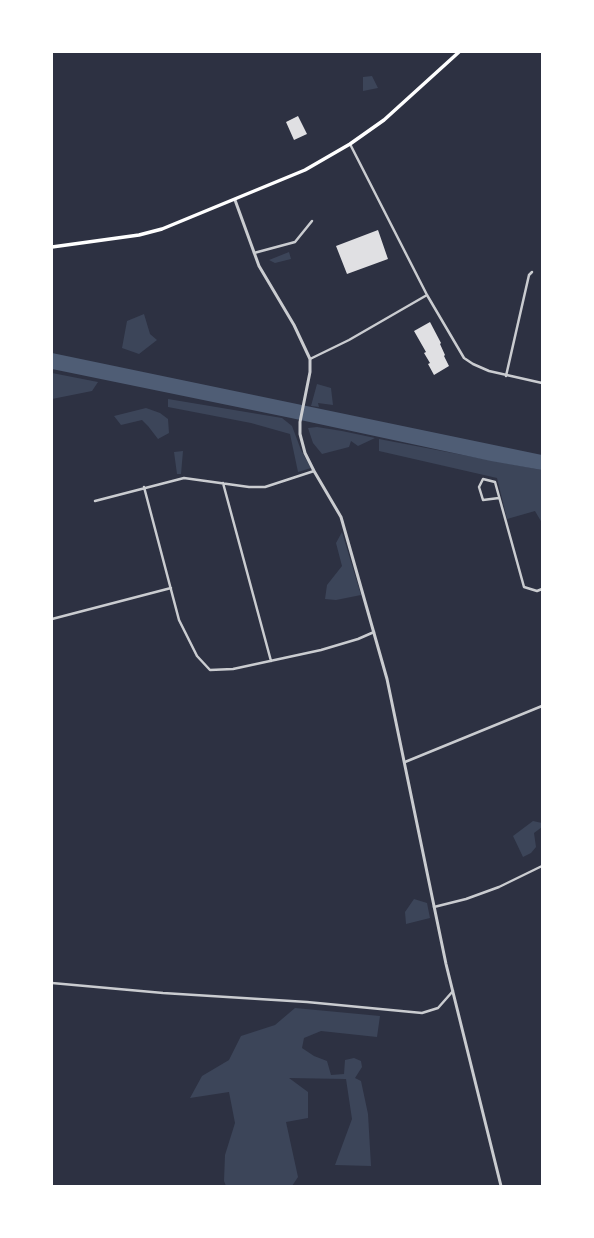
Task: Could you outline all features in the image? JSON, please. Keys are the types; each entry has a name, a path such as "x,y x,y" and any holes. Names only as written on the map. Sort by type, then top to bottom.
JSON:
{"main road":[{"path":"52,247 139,235 167,227 305,170 350,144 384,120 459,52"}],"street":[{"path":"350,144 427,295 464,358 489,371 542,383"},
{"path":"235,200 259,266 306,348 310,359 310,372 300,422 300,434 305,453 314,472 341,517 387,679 434,907 501,1186"},
{"path":"254,253 295,242 312,221"},
{"path":"506,376 529,275 532,272"},
{"path":"310,359 349,340 427,295"},
{"path":"95,501 144,487 184,478 249,487 265,487 314,472"},
{"path":"499,498 483,500 479,487 483,479 495,482 524,586 533,590 542,589"},
{"path":"223,483 271,661"},
{"path":"144,487 180,620 187,639 197,656 210,670 233,669 321,650 358,639 374,632"},
{"path":"52,619 171,588"},
{"path":"405,762 542,706"},
{"path":"434,907 466,899 498,887 542,866"},
{"path":"52,983 163,993 307,1002 422,1013 438,1008 453,991"}],"shaded area":[{"path":"372,76 378,88 363,91 363,77"},
{"path":"289,252 291,259 275,263 269,260"},
{"path":"144,314 150,334 157,340 139,354 122,348 127,321"},
{"path":"52,353 542,455 542,470 491,461 52,369"},
{"path":"52,373 98,382 92,391 52,399"},
{"path":"317,384 331,388 333,405 318,403 319,407 311,406"},
{"path":"168,399 282,418 292,426 301,450 311,468 298,472 290,434 251,423 168,407"},
{"path":"146,408 160,413 168,419 169,433 158,439 142,420 121,425 114,416"},
{"path":"317,427 375,438 358,446 351,441 349,447 322,454 313,443 308,428"},
{"path":"379,439 542,470 542,523 535,511 507,519 497,478 379,451"},
{"path":"183,451 181,474 177,474 174,452"},
{"path":"342,532 361,595 336,600 325,599 327,585 342,566 336,543"},
{"path":"533,821 542,823 542,827 534,833 536,847 531,853 523,857 513,836"},
{"path":"414,899 427,903 430,918 406,924 405,912"},
{"path":"295,1008 380,1016 377,1037 321,1031 304,1038 302,1048 314,1056 327,1061 331,1075 344,1074 345,1060 354,1058 361,1061 362,1067 355,1078 361,1081 368,1114 371,1166 335,1165 352,1119 346,1079 289,1078 308,1092 308,1118 286,1122 298,1177 292,1186 226,1186 224,1181 225,1155 235,1123 229,1092 190,1098 202,1076 229,1060 241,1036 275,1025"}],"building":[{"path":"298,116 307,134 294,140 286,122"},
{"path":"378,230 388,259 347,274 336,246"},
{"path":"430,322 441,343 444,356 449,366 434,375 428,364 430,363 424,353 426,352 414,331"}]}
